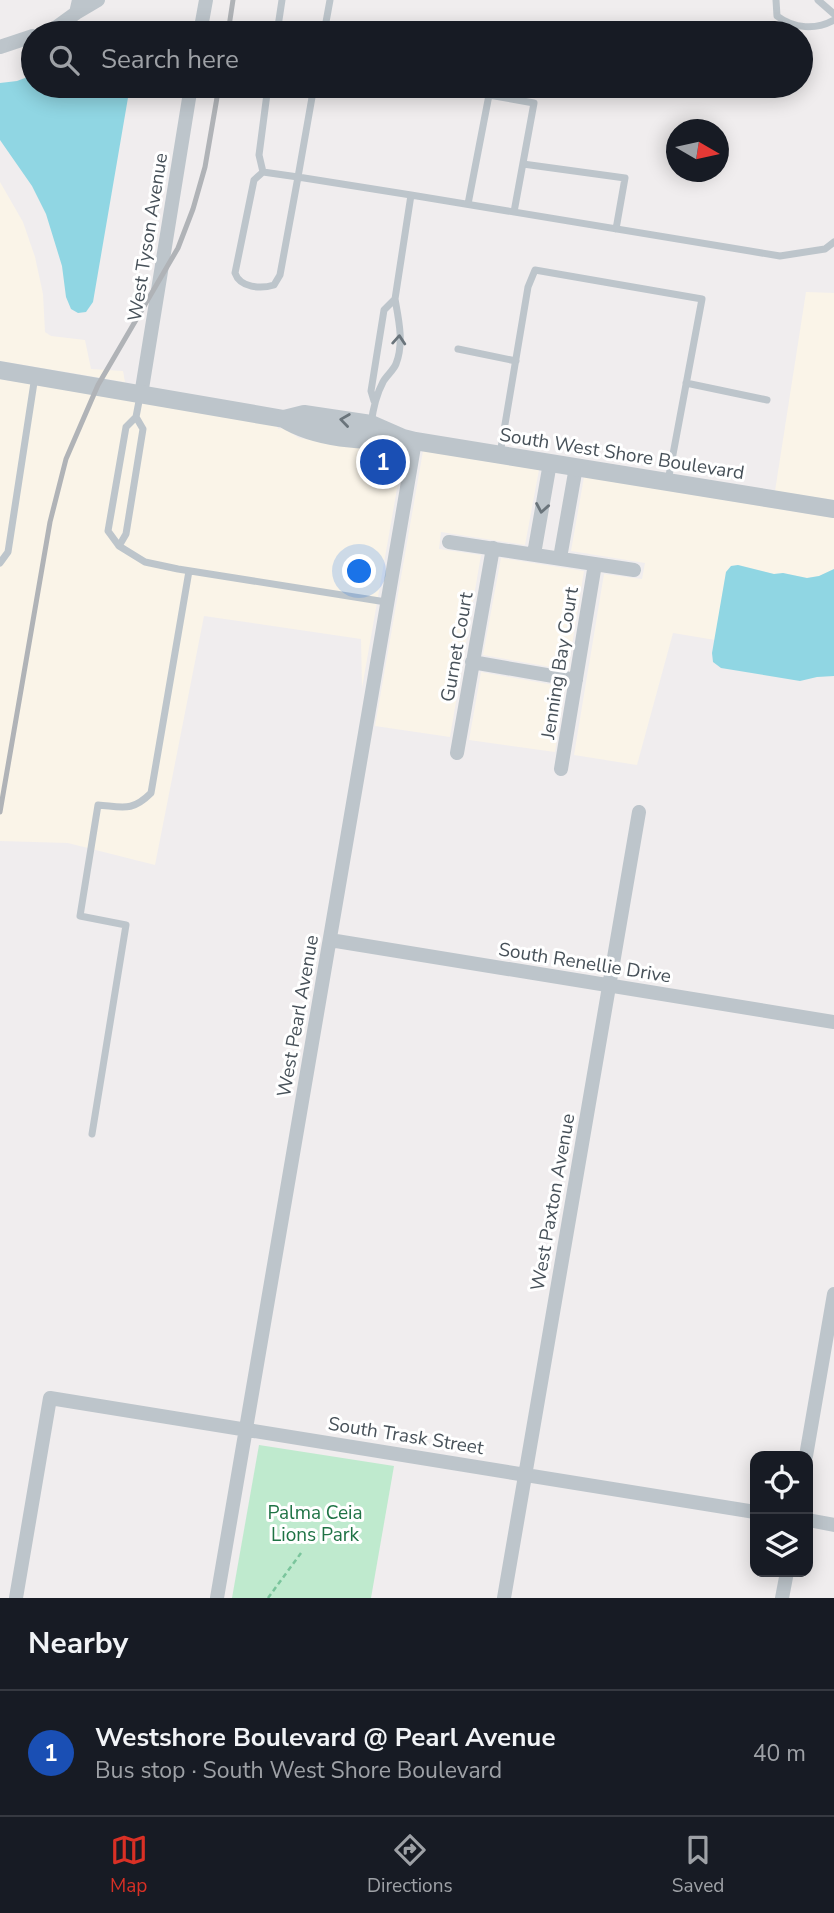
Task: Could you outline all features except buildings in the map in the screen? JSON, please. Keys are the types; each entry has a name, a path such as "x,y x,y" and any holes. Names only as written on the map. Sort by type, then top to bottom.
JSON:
{"street":[{"path":"63,21 78,7 97,0"},
{"path":"202,21 206,0"},
{"path":"0,47 21,40"},
{"name":"West Tyson Avenue","path":"141,395 189,98"},
{"name":"South West Shore Boulevard","path":"0,370 284,419 301,429 374,442 409,440 834,509"},
{"name":"South West Shore Boulevard","path":"284,419 304,414 371,424 409,440"},
{"name":"West Pearl Avenue","path":"217,1598 330,940 386,602 409,440"},
{"path":"534,554 550,463"},
{"path":"560,558 576,467"},
{"path":"449,542 634,570"},
{"name":"Gurnet Court","path":"457,753 493,548"},
{"name":"Jenning Bay Court","path":"561,769 595,564"},
{"path":"472,662 576,680"},
{"name":"West Paxton Avenue","path":"504,1598 639,813"},
{"name":"South Renellie Drive","path":"330,940 834,1022"},
{"path":"807,1451 834,1294"},
{"name":"South Trask Street","path":"16,1598 50,1398 750,1511"},
{"path":"813,1521 834,1525"},
{"path":"782,1598 785,1577"}],"lane":[{"path":"279,21 282,0"},
{"path":"326,21 330,0"},
{"path":"776,0 777,16 784,21"},
{"path":"818,0 834,14"},
{"path":"813,27 822,27 834,20"},
{"path":"263,172 259,155 266,98"},
{"path":"312,98 298,177 280,275 274,285 265,288 243,284 236,278 235,273 254,180 263,172 298,177 468,204 780,256 825,249 834,242"},
{"path":"468,204 488,98"},
{"path":"506,98 534,103 514,212"},
{"path":"523,164 625,178 616,229"},
{"path":"374,401 396,365 401,336 395,299 411,195"},
{"path":"500,454 528,287 535,270 702,299 668,482"},
{"path":"371,424 374,401 371,391 384,310 395,299"},
{"path":"458,349 516,360"},
{"path":"0,563 8,552 35,375"},
{"path":"686,383 767,400"},
{"path":"141,395 136,417 126,427 108,531 120,546 145,562 386,602"},
{"path":"120,546 126,534 143,429 136,417"},
{"path":"92,1134 126,925 80,916 98,805 139,805 151,793 189,571"}],"path":[{"path":"268,1598 301,1553"}],"shaded area":[{"path":"0,182 23,222 35,257 43,294 45,332 51,336 85,340 91,369 123,371 125,382 0,361"},
{"path":"806,292 834,293 834,500 775,491"},
{"path":"0,379 277,426 278,429 283,428 299,438 373,450 404,449 362,688 361,639 204,616 155,865 68,843 0,841"},
{"path":"423,451 539,470 525,545 441,532 439,549 481,555 450,737 375,726"},
{"path":"584,477 834,518 834,569 807,578 731,566 726,572 715,640 673,633 637,765 574,755 604,574 642,579 645,563 571,551"},
{"path":"501,558 584,571 568,670 483,655"},
{"path":"481,672 565,687 555,752 469,740"}],"green space":[{"name":"Palma Ceia Lions Park","path":"259,1445 394,1466 371,1598 232,1598"}],"water":[{"path":"21,80 21,98 128,98 93,302 86,312 78,313 71,309 66,297 62,266 46,214 32,186 0,140 0,83"},
{"path":"738,565 774,574 807,578 834,569 834,676 800,681 721,668 713,662 712,653 726,572 731,566"}],"railway":[{"path":"230,21 233,0"},
{"path":"0,812 50,522 66,459 98,385 178,248 205,167 217,98"}],"place":[{"name":"Westshore Boulevard @ Pearl Avenue","path":"383,462"}]}
